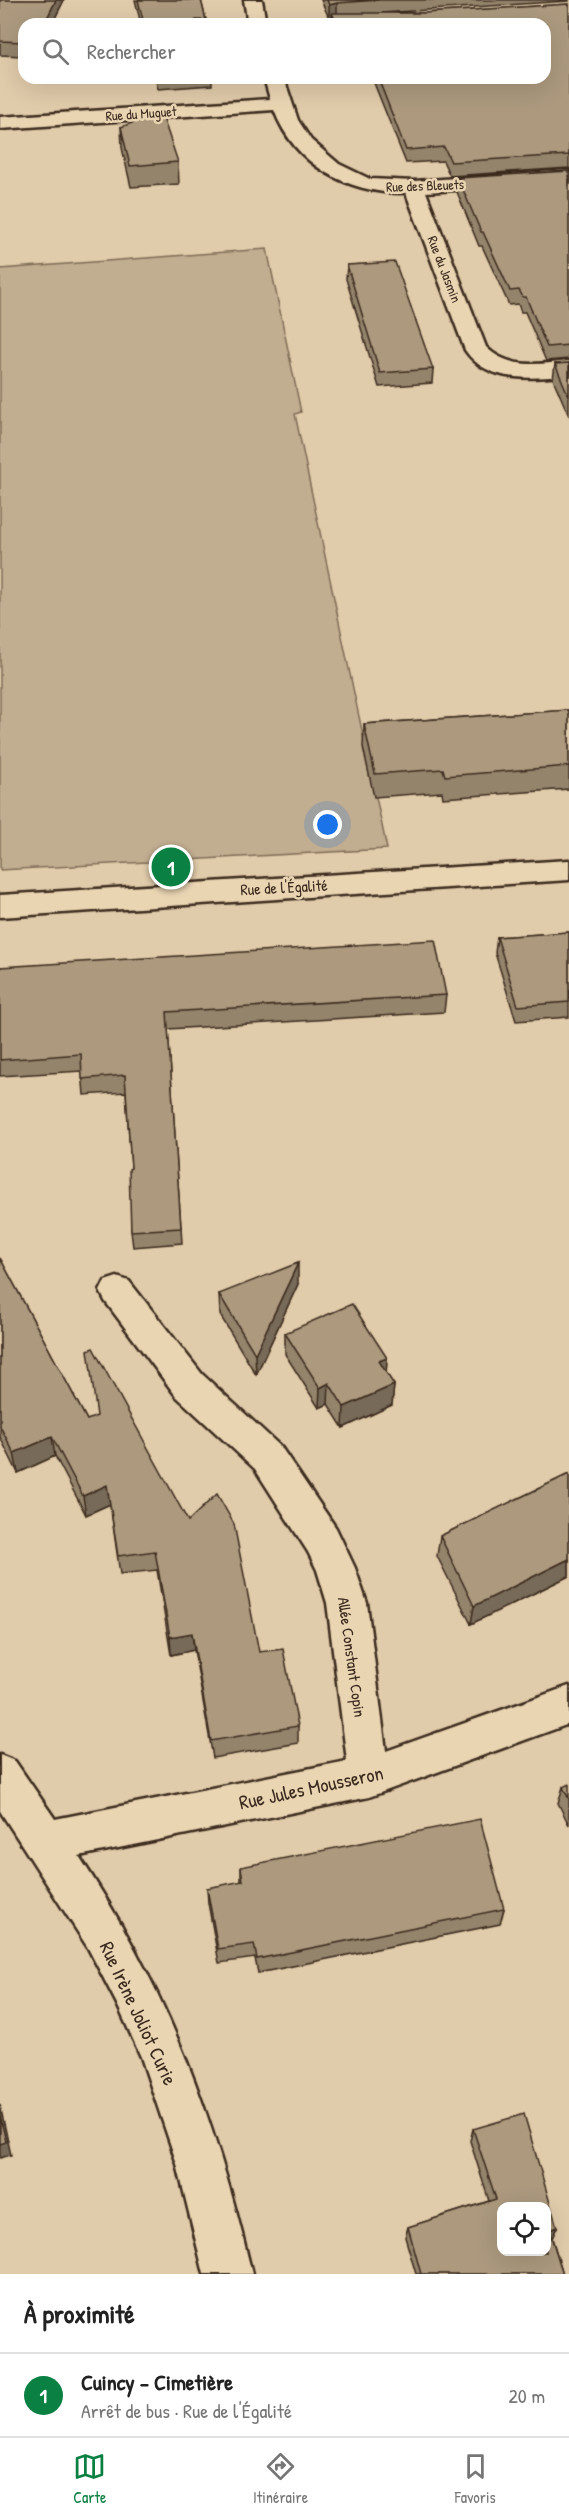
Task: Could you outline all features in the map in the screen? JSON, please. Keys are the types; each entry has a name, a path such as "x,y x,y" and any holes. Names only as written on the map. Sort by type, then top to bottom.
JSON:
{"street":[{"path":"253,0 256,18"},
{"name":"Rue des Bleuets","path":"276,84 298,139 334,168 364,183 392,188 569,176"},
{"name":"Rue du Muguet","path":"0,123 282,104"},
{"name":"Rue du Jasmin","path":"414,187 476,350 484,360 510,370 569,368"},
{"name":"Rue de l'Égalité","path":"0,906 569,870"},
{"name":"Allée Constant Copin","path":"117,1291 189,1385 268,1458 322,1540 336,1568 347,1603 369,1777"},
{"name":"Rue Jules Mousseron","path":"45,1842 369,1777 569,1705"},
{"name":"Rue Irène Joliot Curie","path":"0,1775 45,1842 133,1988 156,2040 204,2177 228,2274"}],"shaded area":[{"path":"267,249 301,412 295,414 387,849 0,870 0,269"}],"building":[{"path":"0,0 56,0 47,18 18,18 18,42 0,41"},
{"path":"138,0 201,0 206,18 142,18"},
{"path":"327,0 379,0 329,5"},
{"path":"569,4 569,155 451,162 444,147 406,150 380,84 551,84 551,18 334,18 332,13 424,13"},
{"path":"161,112 178,162 130,166 121,127"},
{"path":"569,171 569,345 547,347 526,297 523,297 519,290 510,291 458,178"},
{"path":"395,262 433,369 380,373 347,265"},
{"path":"569,363 569,397 555,364"},
{"path":"569,710 569,766 445,776 443,769 375,774 364,724"},
{"path":"569,932 569,1002 518,1006 497,937"},
{"path":"435,940 446,995 167,1012 181,1228 131,1231 129,1169 131,1168 125,1075 82,1079 81,1054 0,1060 0,967"},
{"path":"0,1258 87,1420 97,1416 88,1350 93,1348 188,1521 217,1494 234,1524 259,1652 283,1649 298,1726 211,1741 192,1633 170,1637 155,1551 118,1556 107,1485 83,1496 52,1437 14,1453 0,1426"},
{"path":"298,1263 255,1354 219,1294"},
{"path":"352,1304 387,1358 379,1361 394,1385 344,1407 329,1383 320,1388 285,1333"},
{"path":"569,1474 569,1559 474,1606 440,1536"},
{"path":"569,1784 569,1799 563,1787"},
{"path":"480,1819 504,1909 257,1959 254,1944 218,1949 207,1888 243,1881 241,1867"},
{"path":"524,2114 550,2202 497,2202 497,2256 551,2256 551,2236 563,2274 421,2274 408,2227 496,2199 473,2129"},
{"path":"0,2116 6,2142 0,2144"},
{"path":"551,2206 557,2227 551,2229"}],"place":[{"name":"Cuincy – Cimetière","path":"171,867"}]}
